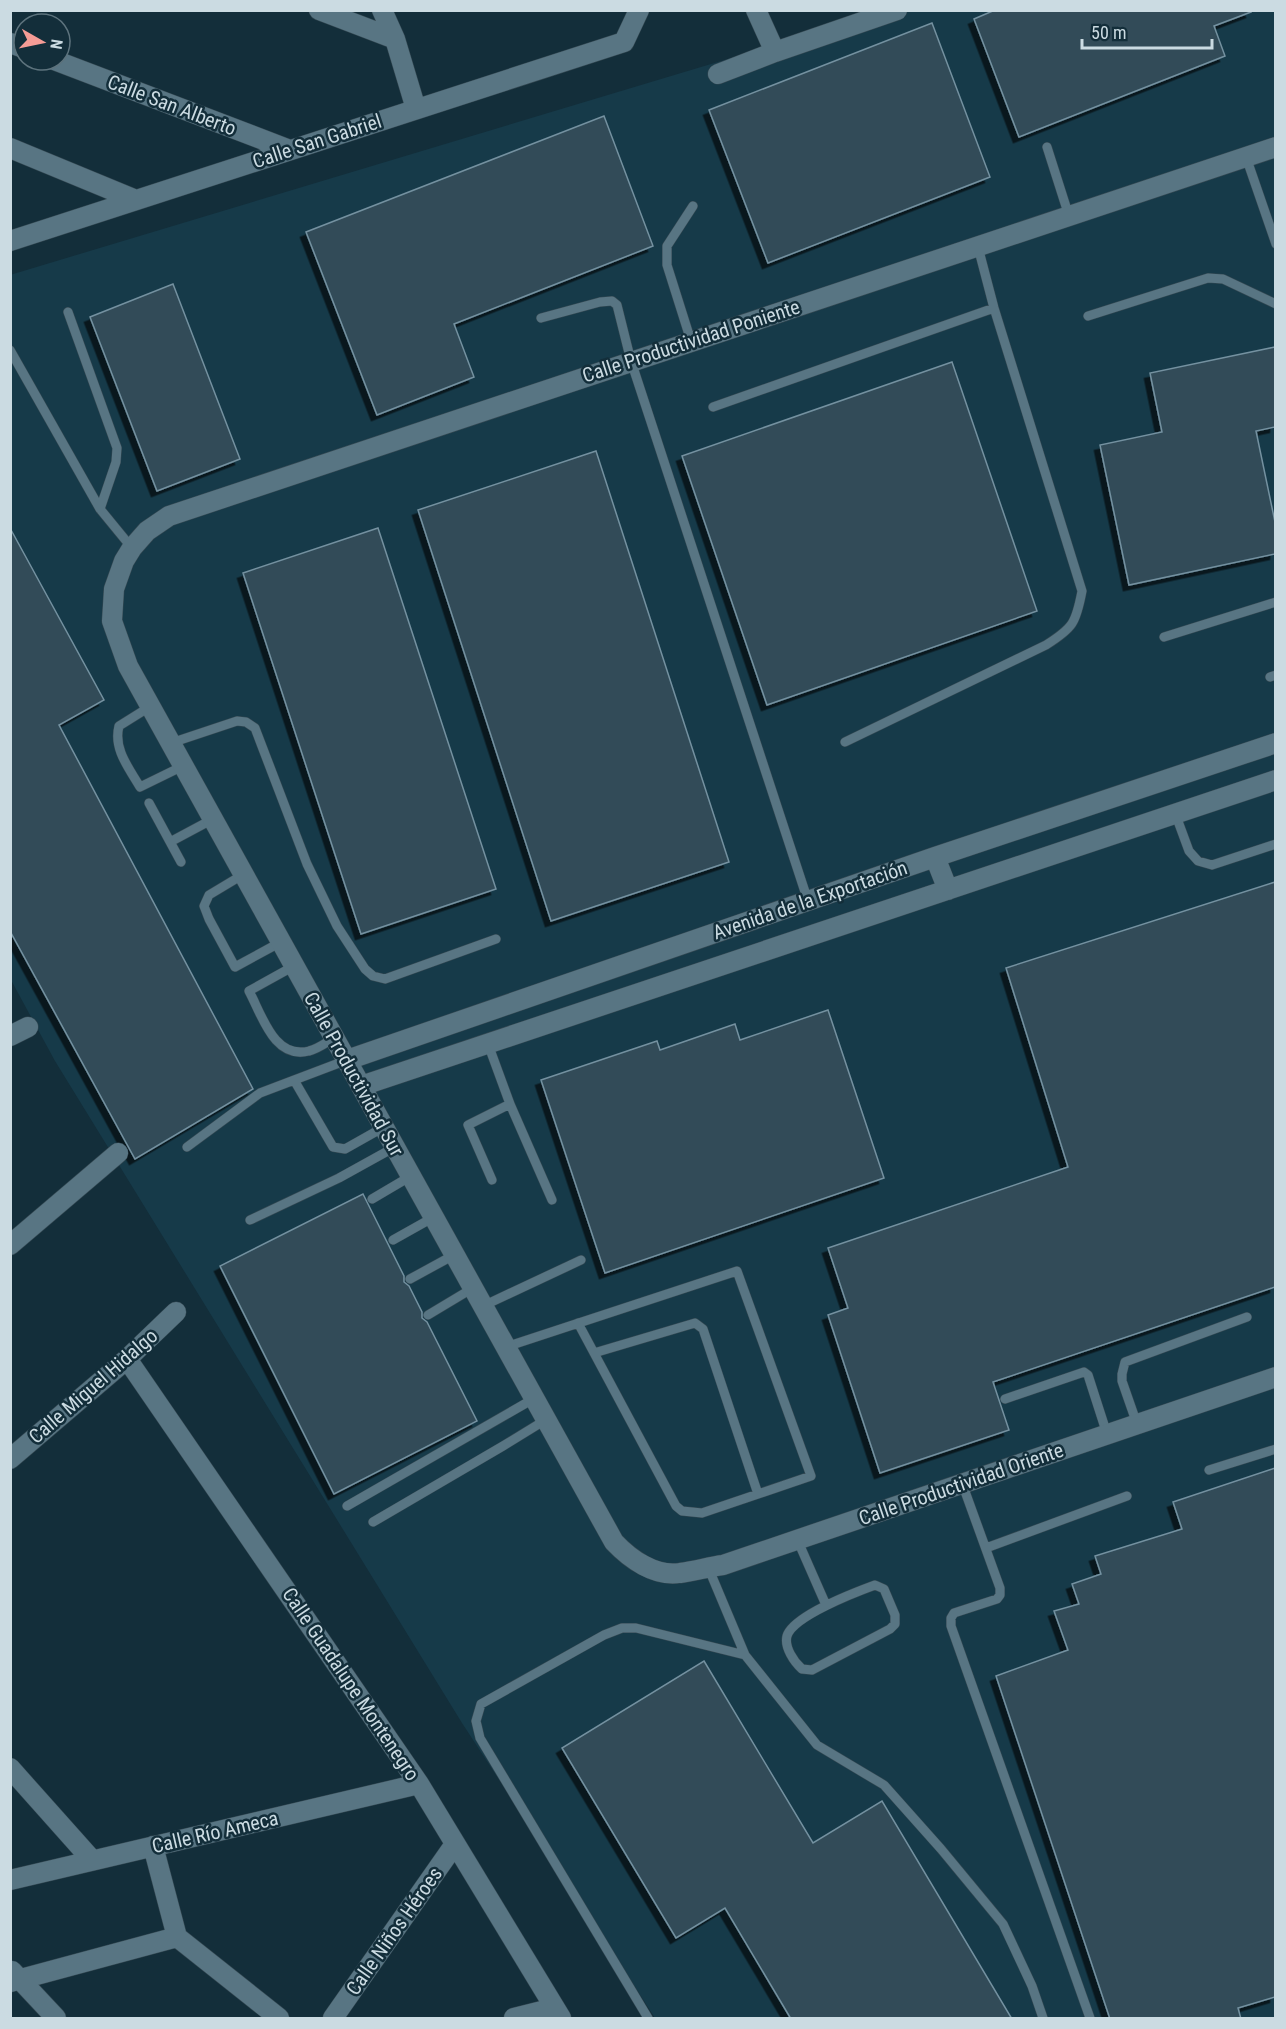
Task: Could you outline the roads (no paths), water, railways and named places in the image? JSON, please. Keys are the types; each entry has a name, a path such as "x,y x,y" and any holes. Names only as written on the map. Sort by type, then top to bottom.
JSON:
{"street":[{"path":"320,10 395,39"},
{"path":"382,10 395,39 416,109"},
{"name":"Calle San Gabriel","path":"10,241 624,42 639,10"},
{"path":"756,10 775,52"},
{"path":"718,74 897,10"},
{"name":"Calle San Alberto","path":"72,67 290,150"},
{"name":"Calle Productividad Poniente","path":"128,555 147,531 168,516 1275,147"},
{"path":"10,148 136,200"},
{"name":"Calle Productividad Sur","path":"128,555 114,589 112,621 128,666 614,1542 628,1557 645,1566"},
{"name":"Avenida de la Exportación","path":"347,1060 935,857 1275,743"},
{"name":"Avenida de la Exportación","path":"361,1086 1275,780"},
{"path":"935,857 948,890"},
{"path":"10,1245 118,1153"},
{"name":"Calle Miguel Hidalgo","path":"14,1450 127,1359 176,1312"},
{"name":"Calle Guadalupe Montenegro","path":"127,1359 419,1784 557,2013"},
{"name":"Calle Productividad Oriente","path":"645,1566 678,1574 723,1565 1275,1377"},
{"path":"10,1768 92,1860"},
{"name":"Calle Río Ameca","path":"10,1880 419,1784"},
{"name":"Calle Niños Héroes","path":"333,2019 455,1844"},
{"path":"153,1846 177,1937 279,2019"},
{"path":"14,1977 177,1937"},
{"path":"14,1977 56,2019"},
{"path":"514,2019 557,2013"}],"lane":[{"path":"1047,147 1069,216"},
{"path":"1246,157 1275,244"},
{"path":"691,341 667,265 666,253 667,246 693,206"},
{"path":"845,742 1046,645 1065,633 1077,616 1082,591 994,308 978,246"},
{"path":"1088,316 1208,278 1223,279 1275,304"},
{"path":"541,318 600,302 612,301 616,305 631,360 808,901"},
{"path":"713,407 994,308"},
{"path":"68,312 117,448 116,462 100,509"},
{"path":"10,350 128,555"},
{"path":"1164,637 1275,602"},
{"path":"151,706 119,726 116,736 120,751 140,787 183,766"},
{"path":"171,743 237,721 246,722 255,728 307,864 337,926 365,969 373,976 385,979 496,939"},
{"path":"149,803 181,862"},
{"path":"1175,813 1189,851 1198,861 1212,865 1275,844"},
{"path":"170,842 213,819"},
{"path":"244,874 209,895 204,906 235,967 281,942"},
{"path":"294,966 249,991 275,1041 285,1050 295,1052 310,1051 334,1038"},
{"path":"489,1044 510,1104 552,1200"},
{"path":"187,1147 260,1093 347,1060"},
{"path":"294,1080 333,1147 345,1149 384,1126"},
{"path":"492,1180 468,1125 510,1104"},
{"path":"250,1220 339,1178 395,1147"},
{"path":"372,1199 411,1176"},
{"path":"393,1240 434,1217"},
{"path":"410,1279 454,1255"},
{"path":"483,1306 581,1260"},
{"path":"506,1347 578,1323 737,1272 811,1476 702,1513 682,1511 676,1506 578,1323"},
{"path":"428,1315 473,1288"},
{"path":"1137,1424 1122,1380 1125,1362 1247,1317"},
{"path":"594,1353 695,1323 700,1325 758,1494"},
{"path":"1005,1399 1084,1372 1088,1375 1107,1434"},
{"path":"347,1506 535,1398"},
{"path":"373,1522 547,1419"},
{"path":"1209,1470 1275,1449"},
{"path":"962,1483 1000,1588 1000,1595 997,1599 954,1613 951,1626 1090,2019"},
{"path":"986,1548 1127,1496"},
{"path":"797,1539 826,1605"},
{"path":"708,1567 745,1655 817,1745 884,1785 1003,1924 1032,1986 1043,2019"},
{"path":"875,1585 884,1590 895,1615 895,1624 890,1629 812,1670 802,1669 786,1643 788,1634 793,1626 826,1605 875,1585"},
{"path":"648,2019 480,1738 476,1720 481,1704 604,1635 622,1628 636,1628 745,1655"}]}
